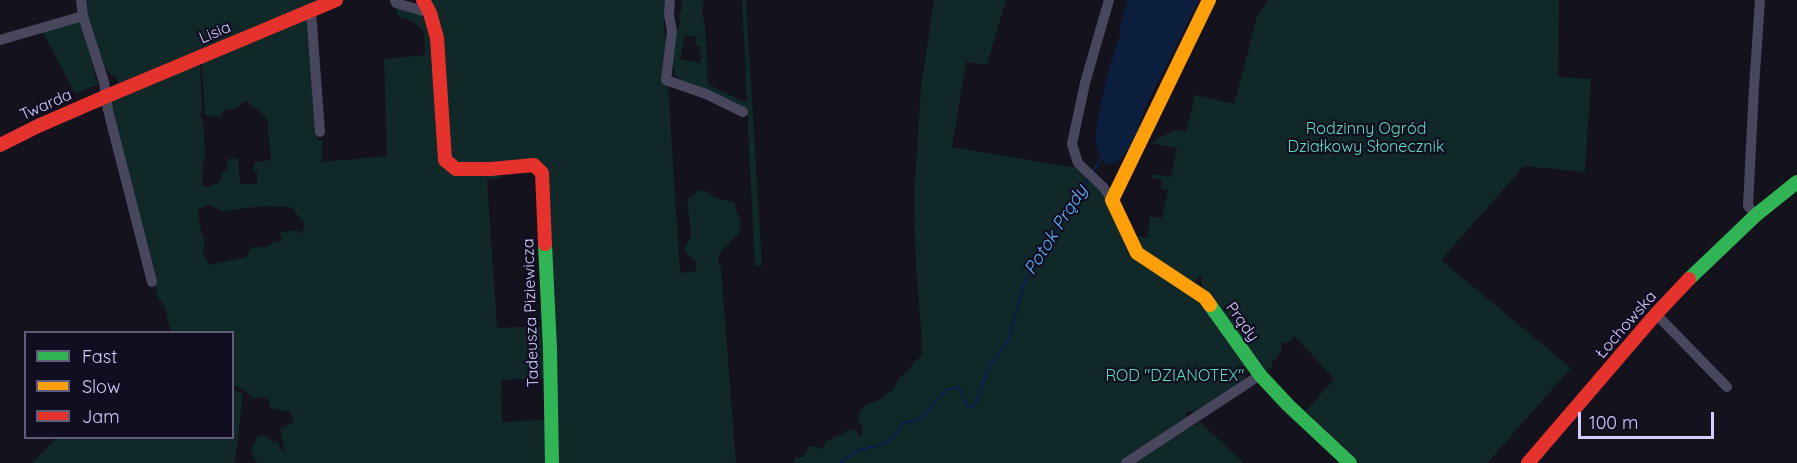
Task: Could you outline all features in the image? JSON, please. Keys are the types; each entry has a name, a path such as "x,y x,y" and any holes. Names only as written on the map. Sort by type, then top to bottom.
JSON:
{"street":[{"path":"81,0 83,16 104,82 108,110 152,282"},
{"name":"Lisia","path":"107,96 336,0"},
{"path":"395,0 396,3 430,13"},
{"path":"423,0 430,13"},
{"path":"670,0 669,15 672,31"},
{"path":"677,0 666,80 706,94 743,112"},
{"name":"Prądy","path":"1110,0 1085,83 1072,144 1078,163 1103,187 1112,200 1137,253 1205,298 1260,375 1288,405 1350,463"},
{"path":"1112,200 1209,0"},
{"path":"1756,215 1748,206 1760,0"},
{"path":"311,11 320,132"},
{"name":"Tadeusza Piziewicza","path":"430,13 436,38 445,160 456,169 534,165 542,173 550,349 552,463"},
{"path":"0,40 83,16"},
{"name":"Twarda","path":"0,145 107,96"},
{"name":"Łochowska","path":"1528,463 1656,314 1705,261 1797,182"},
{"path":"1656,314 1726,387"},
{"path":"1126,463 1260,375"}],"green space":[{"path":"85,0 323,0 119,84 115,76 109,73 100,61 93,60 98,85 75,93 42,31 73,20"},
{"path":"426,0 666,0 664,22 680,273 696,271 695,261 685,249 691,235 687,199 700,190 716,198 734,202 741,223 739,233 720,253 718,259 721,269 736,463 556,463 543,174 467,168 449,157"},
{"path":"682,0 704,0 702,11 705,23 708,85 747,103 742,0 746,0 762,265 755,266 747,109 675,75 674,53 680,24 679,14 682,9","holes":["685,35 697,37 695,45 700,46 699,54 702,55 700,63 680,59"]},
{"name":"Rodzinny Ogród Działkowy Słonecznik","path":"934,0 1006,0 987,65 966,62 952,147 1082,169 1107,188 1114,213 1122,214 1135,236 1148,238 1150,216 1162,218 1168,190 1161,188 1162,180 1152,178 1153,174 1171,177 1177,148 1153,144 1154,141 1176,129 1186,132 1195,95 1234,104 1257,17 1268,0 1559,0 1558,77 1591,79 1585,172 1524,166 1441,260 1571,368 1487,463 1360,463 1306,411 1334,379 1294,335 1290,342 1282,343 1281,352 1276,357 1277,359 1272,361 1272,367 1261,375 1252,370 1251,359 1239,336 1236,336 1248,369 1244,380 1196,412 1188,411 1185,414 1186,419 1121,463 794,463 794,458 802,457 809,447 814,446 821,449 826,441 843,435 847,430 852,429 857,432 858,436 861,435 863,430 859,415 862,410 866,405 877,401 892,390 901,376 922,356 914,198 921,87","holes":["1127,229 1144,255 1187,282 1195,281 1200,275 1202,276 1203,292 1220,313 1208,312 1208,304 1200,296 1149,265 1148,261 1135,252 1125,232"]},
{"path":"397,7 421,12 432,31 444,162 501,175 501,178 487,180 497,328 541,326 540,309 543,313 545,378 501,380 502,422 546,420 549,463 257,463 251,450 258,436 264,435 271,441 277,441 281,450 285,451 280,431 281,428 293,422 290,412 271,408 268,399 253,398 234,385 234,331 171,331 164,306 158,297 111,101 196,64 200,66 202,109 200,118 203,119 205,156 202,172 203,186 218,183 221,180 220,177 229,168 227,159 238,158 240,184 257,184 254,162 271,160 267,118 246,101 234,109 226,110 222,113 223,116 205,115 203,59 309,18 315,122 318,140 322,141 322,162 387,156 384,59 425,55 424,33 413,21 398,17","holes":["209,205 222,211 264,206 290,207 294,210 304,224 302,235 298,230 281,232 283,240 265,248 256,246 246,257 209,265 203,253 205,240 198,211"]},
{"path":"234,390 243,393 235,463 32,463 56,439 234,439"},
{"name":"ROD \"DZIANOTEX\"","path":"1200,422 1244,463 1133,463 1193,424 1194,426"}],"water":[{"path":"1127,0 1199,0 1144,109 1137,137 1129,150 1116,163 1106,163 1101,158 1095,141 1100,107 1120,36"}],"waterway":[{"name":"Potok Prądy","path":"840,463 857,451 889,442 903,423 922,418 946,390 959,387 967,406 975,406 988,368 1009,339 1024,283 1101,158"}],"traffic: fast":[{"path":"1689,279 1756,215 1797,182"},
{"path":"545,244 552,463"},
{"path":"1210,305 1260,375 1288,405 1350,463"}],"traffic: slow":[{"path":"1209,0 1112,200 1137,253 1205,298 1210,305"}],"traffic: jam":[{"path":"0,145 107,96 336,0"},
{"path":"423,0 430,13 437,38 445,160 456,169 534,165 542,173 545,244"},
{"path":"1528,463 1689,279"}]}
